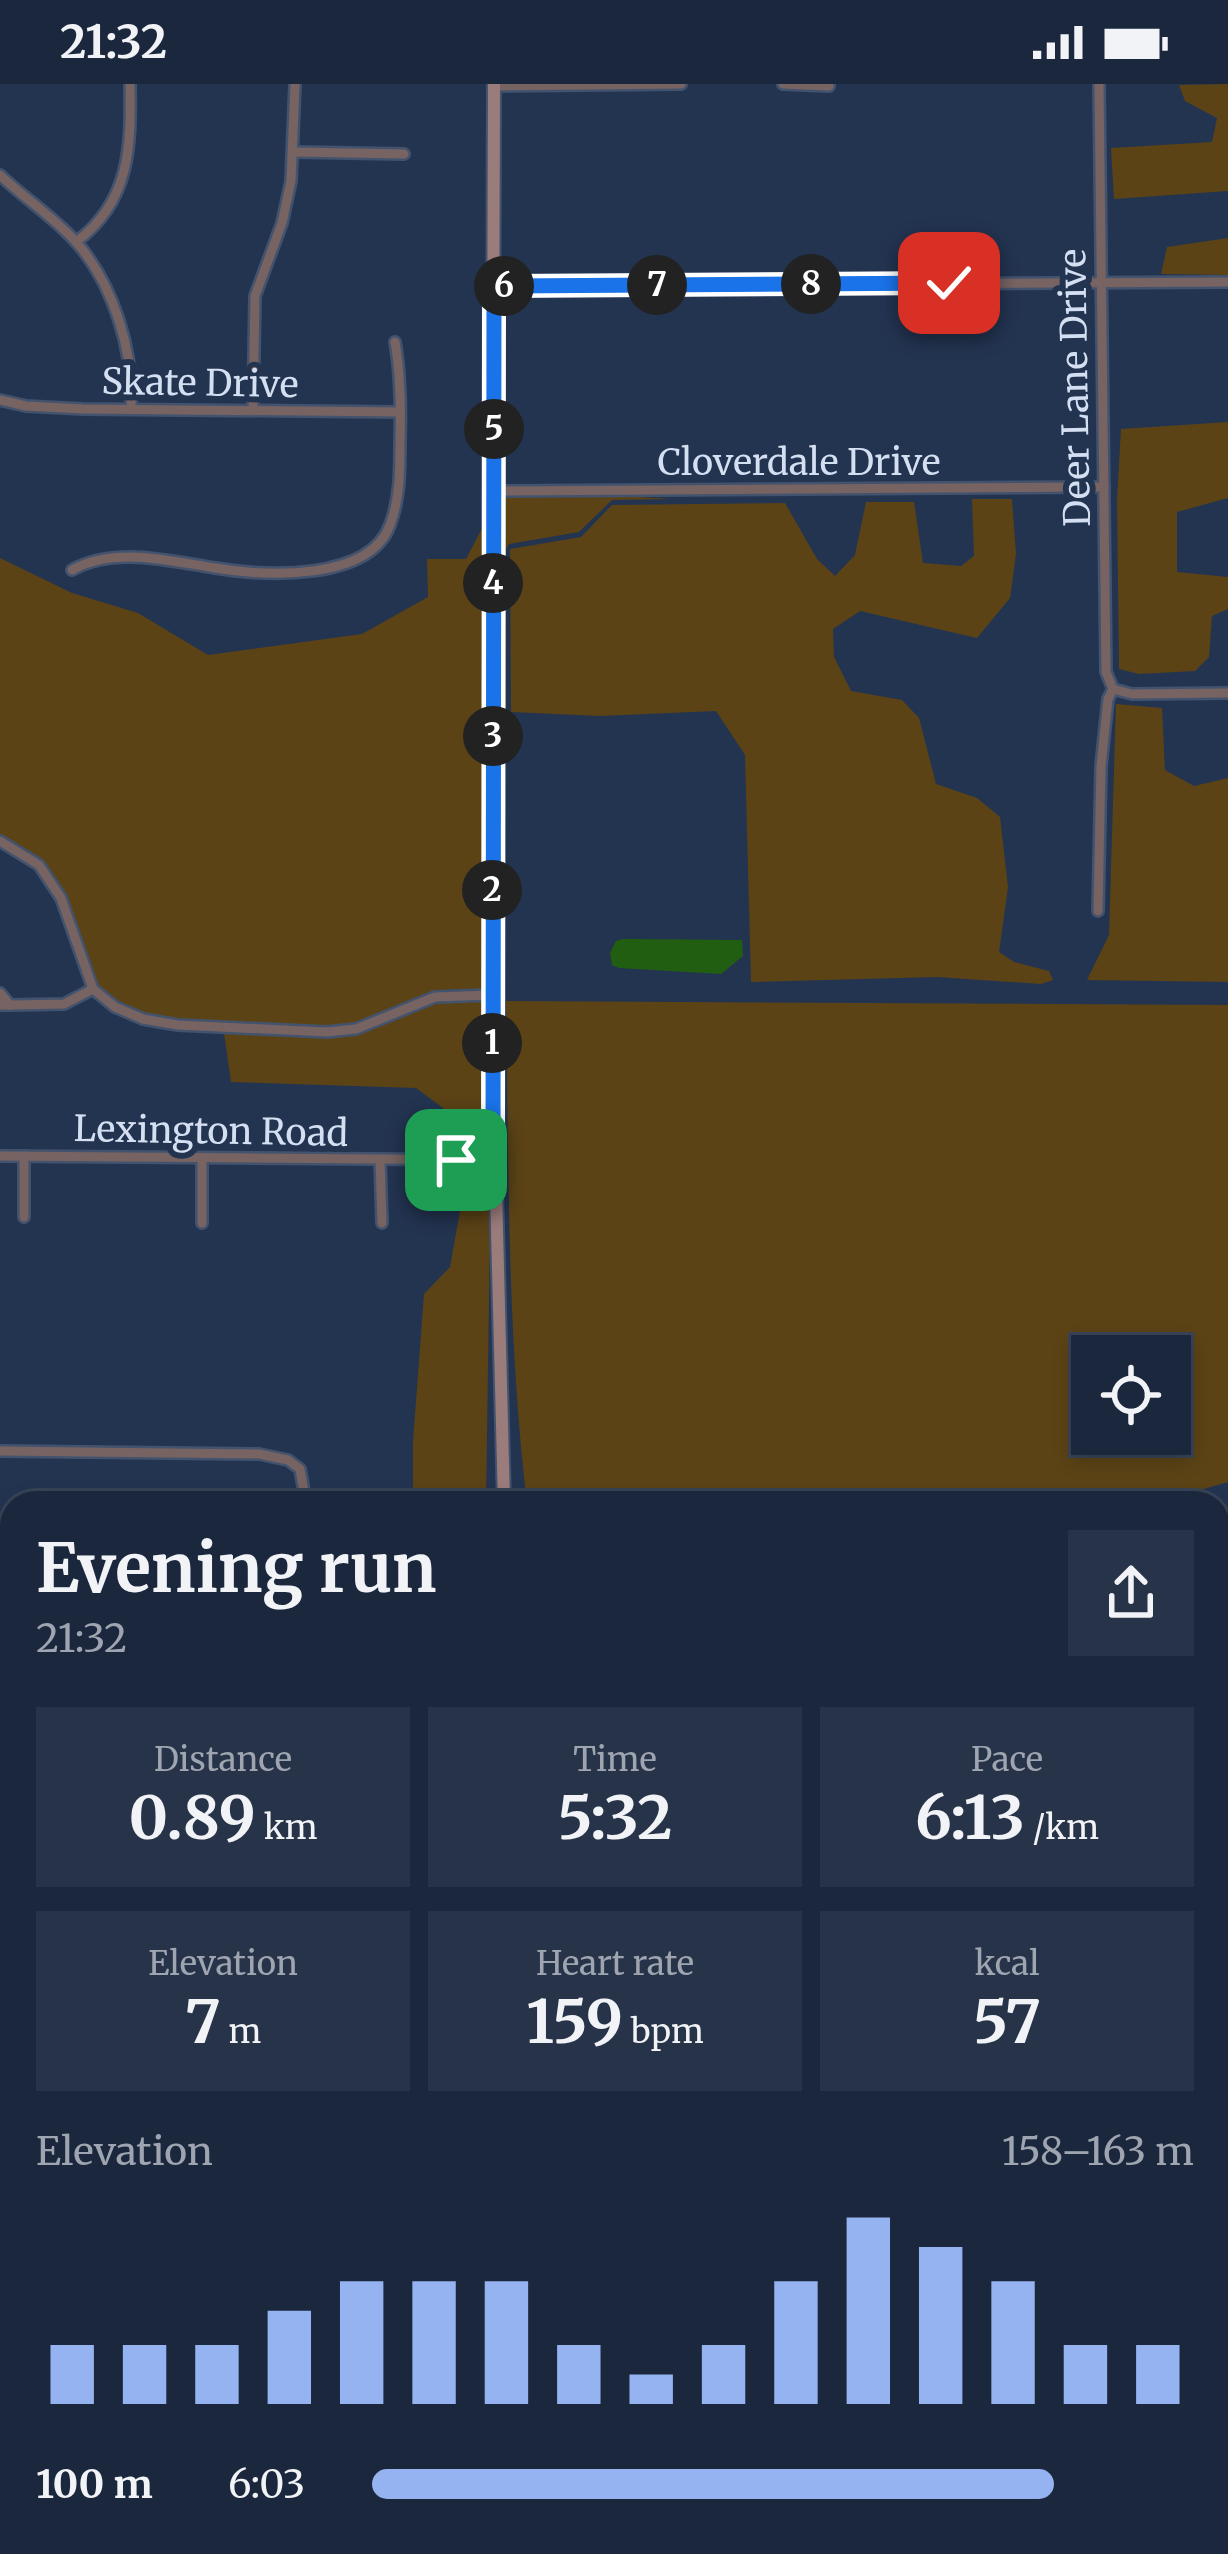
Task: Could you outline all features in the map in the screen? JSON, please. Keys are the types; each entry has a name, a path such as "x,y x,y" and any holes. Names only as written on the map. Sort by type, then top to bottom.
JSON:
{"main road":[{"path":"494,85 491,995 504,1491"}],"street":[{"path":"76,242 99,222 122,185 131,147 130,84"},
{"path":"253,409 255,296 282,224 296,152 295,84"},
{"path":"494,85 681,84"},
{"path":"782,84 829,86"},
{"name":"Deer Lane Drive","path":"1098,911 1101,766 1113,689 1106,672 1099,84"},
{"path":"296,152 404,154"},
{"path":"0,175 76,242 119,321 131,373 131,408"},
{"path":"494,286 1228,282"},
{"path":"73,570 92,559 112,558 290,572 330,569 366,556 389,529 399,485 395,342"},
{"name":"Skate Drive","path":"0,400 26,406 400,412"},
{"name":"Cloverdale Drive","path":"494,491 1104,487"},
{"path":"1113,689 1132,694 1228,693"},
{"path":"0,841 39,866 61,898 77,955 93,988 116,1007 143,1019 327,1032 356,1029 435,997 491,995"},
{"path":"0,993 5,1005 64,1004 93,988"},
{"name":"Lexington Road","path":"0,1156 493,1160"},
{"path":"24,1156 24,1217"},
{"path":"202,1158 202,1223"},
{"path":"380,1160 382,1223"},
{"path":"0,1451 259,1454 288,1460 300,1469 304,1491"}],"shaded area":[{"path":"1228,84 1228,191 1114,199 1111,148 1212,142 1217,118 1185,101 1179,85"},
{"path":"1228,238 1228,275 1161,274 1167,247"},
{"path":"1228,422 1228,498 1177,512 1177,572 1228,577 1228,609 1212,616 1209,657 1195,671 1139,674 1119,669 1121,429"},
{"path":"499,497 672,499 612,500 579,532 509,544 506,549 506,712 510,717 498,717"},
{"path":"972,499 1012,499 1016,554 1010,598 977,638 860,611 833,629 834,657 851,691 902,700 919,718 936,784 977,798 1000,817 1008,887 999,952 1014,962 1049,971 1053,980 1041,984 937,977 751,982 745,755 716,711 600,716 511,712 510,549 581,537 612,505 785,503 817,559 835,576 855,555 866,502 914,502 923,563 961,566 974,556"},
{"path":"488,517 486,989 438,990 355,1024 327,1026 144,1013 97,985 65,896 42,860 0,834 0,558 72,593 138,613 208,655 362,634 428,597 427,559 466,559"},
{"path":"1116,704 1162,708 1165,770 1194,786 1228,778 1228,982 1087,980 1109,935"},
{"path":"742,940 743,956 721,974 619,968 612,965 610,953 616,941"},
{"path":"486,1001 488,1154 472,1154 443,1108 416,1088 231,1082 224,1033 358,1035 437,1003"},
{"path":"506,1001 1228,1005 1228,1482 1197,1491 526,1491 512,1315"},
{"path":"480,1166 488,1179 490,1229 486,1491 413,1491 424,1294 450,1267 463,1194"}],"route":[{"path":"456,1160 493,1160 494,286 949,283"}]}
